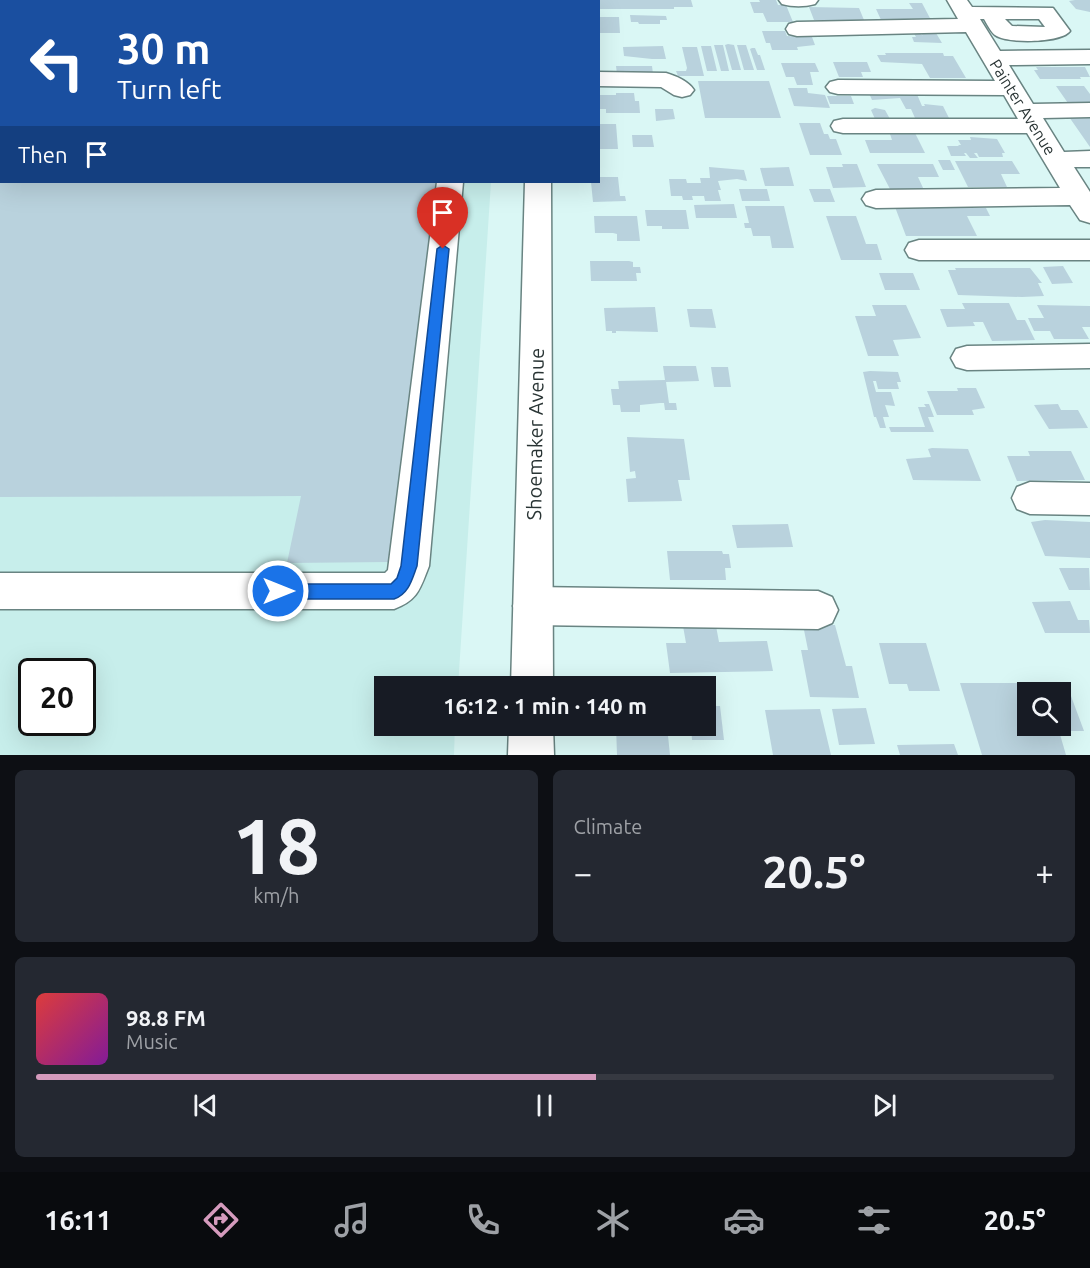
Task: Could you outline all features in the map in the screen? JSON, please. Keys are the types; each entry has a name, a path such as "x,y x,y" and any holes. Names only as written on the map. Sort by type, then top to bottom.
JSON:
{"main road":[{"path":"789,0 808,0"},
{"path":"797,29 971,13"},
{"name":"Painter Avenue","path":"971,13 993,58 1086,207"},
{"path":"993,58 1090,57"},
{"path":"600,79 666,80 682,90"},
{"path":"838,87 1011,88"},
{"path":"843,126 1030,118 1090,110"},
{"path":"1056,160 1090,159"},
{"path":"0,591 394,591 403,582 409,566 450,183"},
{"name":"Shoemaker Avenue","path":"532,676 538,183"},
{"path":"876,199 1086,207"},
{"path":"919,250 1090,250"},
{"path":"967,358 1090,356"},
{"path":"1030,498 1090,499"},
{"path":"533,606 818,610"},
{"path":"531,736 531,755"}],"shaded area":[{"path":"0,183 491,183 459,676 374,676 374,736 455,736 454,755 0,755"}],"building":[{"path":"600,0 691,0 693,7 674,7 674,9 600,9"},
{"path":"759,0 776,0 778,5 786,5 793,22 767,22 763,13 754,13 750,2 760,2"},
{"path":"1090,0 1090,12 1076,9 1069,1"},
{"path":"909,3 922,3 932,22 882,22 876,9 913,9"},
{"path":"809,7 859,8 864,20 855,20 857,24 814,20"},
{"path":"630,15 666,16 667,20 660,20 660,24 639,24 631,22"},
{"path":"600,17 619,17 620,33 600,33"},
{"path":"933,28 942,43 914,42 912,37 916,37 913,32 919,32 923,36 921,33"},
{"path":"762,31 785,31 787,36 812,37 815,45 797,47 798,50 772,50 770,43 766,43"},
{"path":"714,45 723,45 729,71 721,71"},
{"path":"725,45 734,45 741,70 732,70"},
{"path":"737,45 746,45 754,70 744,70"},
{"path":"663,46 666,59 624,56 623,47"},
{"path":"701,46 711,46 717,71 707,71"},
{"path":"682,47 697,47 704,76 678,76 676,71 686,71 687,68"},
{"path":"755,48 760,55 765,70 757,70 750,49"},
{"path":"885,53 943,53 944,56 953,56 966,78 930,78 922,64 881,62 877,55 886,55"},
{"path":"833,62 867,62 871,72 861,72 863,77 839,77"},
{"path":"781,63 815,63 819,72 810,72 813,85 797,85 794,77 786,77"},
{"path":"616,66 652,66 653,74 617,74"},
{"path":"1036,67 1085,67 1090,77 1040,79 1034,70 1038,70"},
{"path":"698,81 769,81 781,118 705,118"},
{"path":"1056,86 1084,86 1090,94 1090,106 1070,106"},
{"path":"788,88 807,88 808,93 825,95 830,108 794,106"},
{"path":"868,91 916,92 922,106 925,106 924,104 943,106 949,118 915,118 911,109 906,109 900,98 872,100"},
{"path":"616,93 634,93 635,101 639,101 640,113 606,113 606,109 600,109 600,95 616,95"},
{"path":"827,96 851,96 854,104 830,104"},
{"path":"875,108 885,110 890,119 875,119 871,110"},
{"path":"655,109 673,109 675,119 656,121"},
{"path":"1067,114 1090,114 1090,147"},
{"path":"799,123 820,123 824,134 828,134 830,139 836,139 842,155 810,155"},
{"path":"600,124 616,124 618,149 600,149"},
{"path":"915,133 925,153 870,153 865,140 892,140 890,134"},
{"path":"632,135 652,135 654,147 633,147"},
{"path":"970,137 997,139 1005,153 1002,153 1003,157 979,157 977,153 974,153 978,158 970,158 966,153 964,153 966,156 951,156 947,146 959,146 961,145 958,140 971,140"},
{"path":"938,160 950,160 955,170 943,170"},
{"path":"955,161 1012,161 1020,174 1001,174 1007,187 968,187"},
{"path":"842,164 857,164 866,187 833,188 826,167 843,167"},
{"path":"877,164 933,164 939,177 918,177 924,190 890,189"},
{"path":"709,167 744,170 747,181 737,179 718,181 721,201 705,201 704,196 692,196 693,200 683,200 682,196 671,196 669,179 686,179 687,183 701,183 700,178 710,178"},
{"path":"789,167 794,186 765,186 760,168"},
{"path":"600,177 618,177 620,196 625,196 626,201 593,202 591,183 600,183"},
{"path":"0,183 437,183 389,562 287,563 301,496 0,497"},
{"path":"739,189 767,189 770,201 742,201"},
{"path":"809,189 830,189 835,202 814,202"},
{"path":"734,204 737,218 696,218 694,205"},
{"path":"745,206 784,206 794,248 772,248 770,236 753,236 751,228 745,228 744,223 749,223"},
{"path":"895,207 986,208 990,216 967,216 977,236 906,236"},
{"path":"645,210 686,210 689,229 662,229 662,226 647,226"},
{"path":"594,216 637,216 640,241 617,241 617,234 595,233"},
{"path":"826,216 856,216 866,244 877,244 882,260 841,260"},
{"path":"590,261 629,261 633,262 633,267 640,267 641,273 636,273 637,281 591,281"},
{"path":"1063,266 1073,283 1052,284 1043,267"},
{"path":"955,268 1030,268 1042,283 1038,283 1044,296 958,295 948,270 956,270"},
{"path":"879,273 913,273 920,290 885,290"},
{"path":"962,303 1009,303 1017,320 1025,320 1035,340 992,341 983,322 973,322 975,326 947,327 940,309 965,309"},
{"path":"872,305 906,305 921,338 893,340 899,356 868,356 855,316 876,316"},
{"path":"1037,305 1090,306 1090,327 1082,327 1089,339 1054,339 1050,331 1034,331 1028,318 1044,318"},
{"path":"655,307 658,332 616,331 612,333 612,331 606,331 604,308"},
{"path":"687,309 712,309 716,328 690,327"},
{"path":"663,366 696,366 699,381 666,382 669,403 676,403 677,410 665,410 664,403 660,403 640,405 640,412 621,412 620,405 613,405 611,389 619,389 618,381 665,380"},
{"path":"711,367 728,367 731,387 714,387"},
{"path":"863,372 898,372 901,382 897,382 899,389 878,389 876,381 873,381 876,392 891,392 895,406 885,405 889,417 883,417 886,428 880,428 874,417"},
{"path":"957,388 976,388 985,408 972,410 974,415 937,415 927,391 958,391"},
{"path":"924,404 929,404 934,417 928,417 934,432 891,432 889,427 925,427 918,407 926,407"},
{"path":"1058,404 1061,410 1078,410 1088,428 1049,429 1034,405"},
{"path":"627,437 684,439 690,480 678,480 682,501 628,502 626,479 636,478 635,471 630,472"},
{"path":"928,449 968,449 981,481 913,480 906,459 931,457"},
{"path":"1028,451 1071,451 1085,480 1017,481 1007,456 1030,456"},
{"path":"1045,520 1090,522 1090,558 1045,556 1031,522"},
{"path":"788,524 793,547 737,548 732,525"},
{"path":"667,551 722,551 723,554 729,554 731,568 725,568 726,580 670,580"},
{"path":"1059,568 1089,568 1090,590 1069,590"},
{"path":"1070,601 1078,620 1089,620 1090,633 1045,633 1032,602"},
{"path":"803,625 835,625 846,666 852,666 859,698 810,697 801,650 808,650"},
{"path":"683,626 716,626 719,642 767,641 773,671 670,673 666,643 686,643"},
{"path":"879,643 926,643 940,691 909,691 907,684 889,684"},
{"path":"960,683 1017,683 1017,736 1060,736 1066,755 982,755"},
{"path":"1071,696 1084,731 1071,731"},
{"path":"716,706 720,706 724,740 692,740 692,736 716,736"},
{"path":"866,708 875,744 839,745 832,709"},
{"path":"820,709 831,755 773,755 765,710"},
{"path":"616,736 668,736 670,755 617,755"},
{"path":"954,744 958,755 900,755 897,745"}],"route":[{"path":"278,591 394,591 403,582 409,566 443,249"}]}
